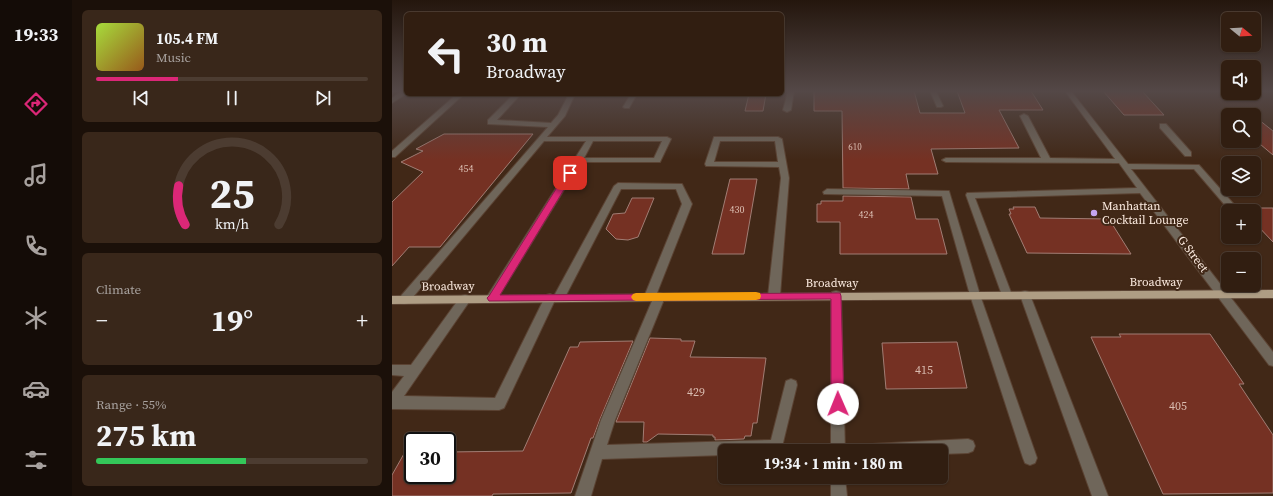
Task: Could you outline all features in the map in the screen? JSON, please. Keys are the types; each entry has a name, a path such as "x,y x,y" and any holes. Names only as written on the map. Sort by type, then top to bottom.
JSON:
{"main road":[{"name":"Broadway","path":"392,300 774,296 1273,294"}],"street":[{"path":"392,155 438,114"},
{"path":"499,114 491,122 553,125"},
{"path":"404,300 562,114"},
{"name":"G Street","path":"1086,114 1224,294 1273,361"},
{"path":"1024,116 1047,161"},
{"path":"1163,126 1188,154"},
{"path":"542,139 667,139 657,160 578,160"},
{"path":"492,298 591,139"},
{"path":"774,296 785,178 783,165 778,139 717,139 709,164 783,165"},
{"path":"946,160 1047,161 1196,167 1229,204"},
{"path":"392,403 499,404 554,298 618,186 679,186 687,204 608,420 583,496"},
{"path":"1007,295 970,194 1143,190"},
{"path":"827,192 946,193 975,295 1030,458"},
{"path":"1025,295 1100,496"},
{"path":"836,296 838,444"},
{"path":"392,403 465,299"},
{"path":"392,370 414,371"},
{"path":"598,452 776,448 791,385"},
{"path":"948,447 968,446"},
{"path":"838,484 839,496"}],"building":[{"path":"842,114 1001,114 1019,148 931,149 938,174 906,174 909,189 843,188"},
{"path":"1123,114 1164,115 1124,115"},
{"path":"1261,122 1273,131 1273,155 1261,145"},
{"path":"444,134 533,134 440,247 409,247 392,266 392,202 423,172 401,162 423,151 416,149"},
{"path":"730,179 757,179 744,254 712,254"},
{"path":"843,196 911,197 916,219 938,219 947,254 840,254 840,222 817,222 817,204 821,204 821,201 843,201"},
{"path":"632,198 654,198 638,237 628,240 616,239 606,229 613,214 625,213"},
{"path":"1013,207 1035,207 1040,218 1109,219 1131,254 1027,253 1009,214 1011,214 1009,209 1014,209"},
{"path":"1261,208 1273,208 1273,242 1261,229"},
{"path":"1119,334 1210,334 1244,384 1239,384 1273,435 1273,493 1163,494 1091,337 1121,337"},
{"path":"650,338 695,341 690,357 766,358 757,423 753,423 751,436 745,436 744,439 715,440 713,435 658,434 647,442 643,442 644,422 616,422"},
{"path":"633,341 593,438 591,438 571,493 493,494 492,496 392,496 392,475 404,454 404,484 456,484 456,452 523,451 570,347 578,347 580,342"},
{"path":"957,342 967,388 886,389 882,343"}],"slow traffic":[{"path":"636,297 756,296"}],"place":[{"name":"Manhattan Cocktail Lounge","path":"1094,213"}],"route":[{"path":"570,173 492,298 836,296 838,404"}]}
